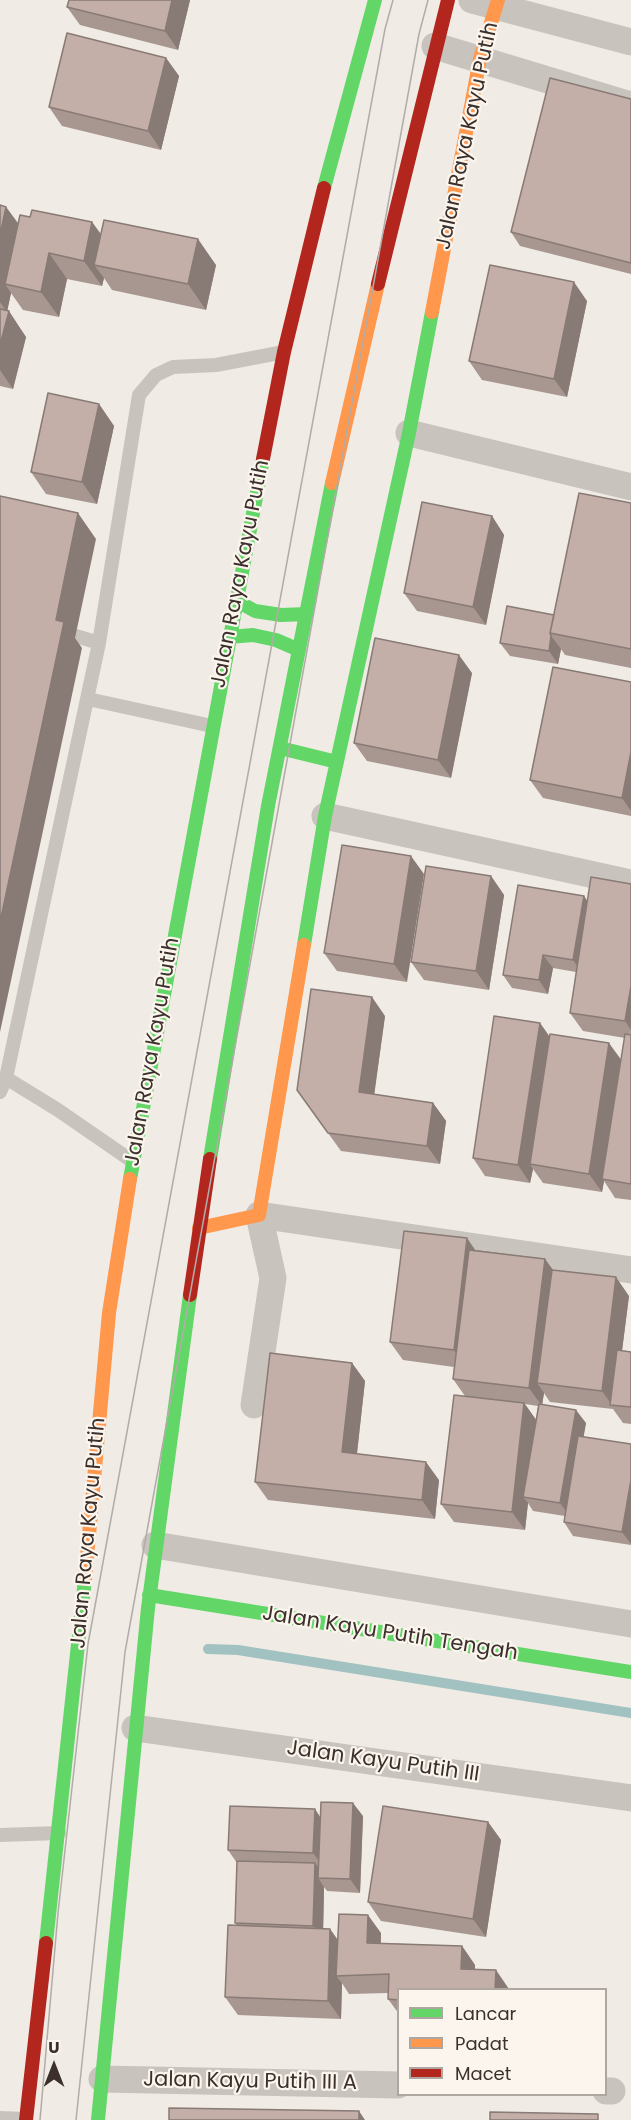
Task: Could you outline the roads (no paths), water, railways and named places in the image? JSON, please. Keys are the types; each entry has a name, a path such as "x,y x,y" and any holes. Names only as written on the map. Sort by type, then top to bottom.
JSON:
{"main road":[{"name":"Jalan Raya Kayu Putih","path":"26,2119 78,1660 109,1313 133,1161 212,726 284,352 307,252 375,0"},
{"path":"98,2120 148,1601 199,1228 280,748 346,414 448,0"},
{"name":"Jalan Raya Kayu Putih","path":"260,1215 325,816 409,433 480,59 488,2"},
{"path":"237,601 255,611 281,615 307,614"},
{"path":"230,637 252,635 276,640 299,650"},
{"path":"280,748 337,762"},
{"path":"199,1228 260,1215"},
{"name":"Jalan Kayu Putih Tengah","path":"148,1601 631,1672"}],"street":[{"path":"488,2 631,42"},
{"path":"435,46 631,105"},
{"path":"409,433 631,487"},
{"path":"325,816 631,883"},
{"path":"260,1215 631,1270"},
{"name":"Jalan Raya Kayu Putih","path":"254,1405 273,1278 260,1215"},
{"path":"155,1545 631,1624"},
{"name":"Jalan Kayu Putih III","path":"135,1728 631,1798"},
{"name":"Jalan Kayu Putih III A","path":"102,2079 397,2085"}],"lane":[{"path":"0,1092 6,1078 88,699 140,395 156,375 173,367 216,365 284,352"},
{"path":"76,636 99,644"},
{"path":"88,699 212,726"},
{"path":"6,1078 133,1161"},
{"path":"0,1834 59,1833"},
{"path":"0,2118 26,2119"}],"waterway":[{"path":"208,1649 238,1650 631,1713"}],"tram line":[{"path":"40,2120 58,1913 88,1644 385,29 393,0"},
{"path":"76,2120 125,1652 419,34 428,0"}]}
